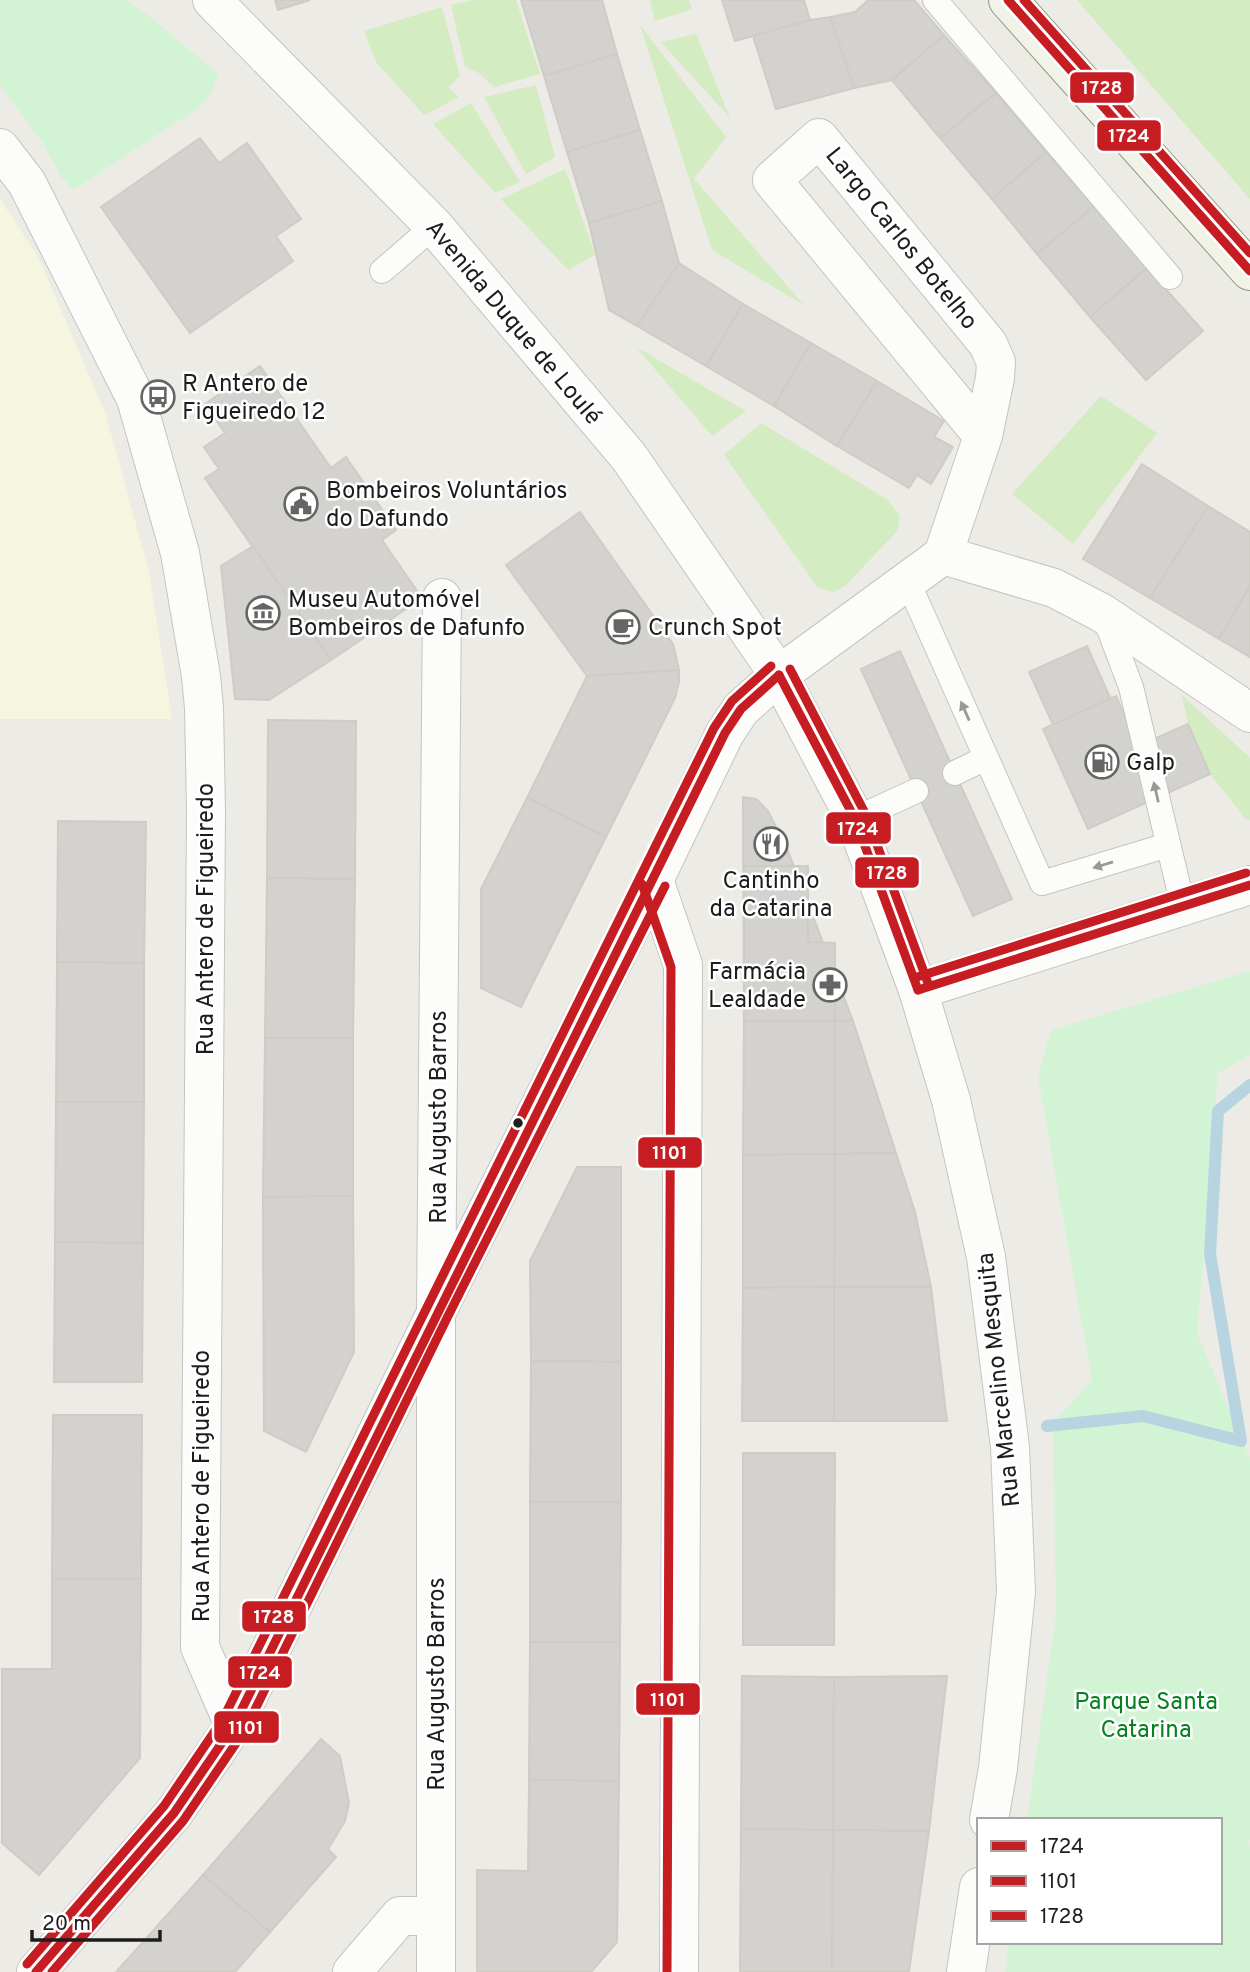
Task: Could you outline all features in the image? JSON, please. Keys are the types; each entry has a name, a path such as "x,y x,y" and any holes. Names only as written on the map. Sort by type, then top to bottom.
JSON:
{"street":[{"name":"Avenida Duque de Loulé","path":"212,0 434,226 629,457 779,675 855,819 918,990"},
{"path":"1008,0 1250,271"},
{"name":"Largo Carlos Botelho","path":"943,555 983,436 996,362 988,344 819,138 772,180 983,436"},
{"name":"Rua Antero de Figueiredo","path":"0,148 27,183 136,399 180,553 201,676 206,811 200,1647 234,1726"},
{"path":"36,1972 174,1813 234,1726 725,733 741,709 779,675 943,555 1054,588 1102,613 1250,713"},
{"name":"Rua Augusto Barros","path":"436,1972 436,1313 442,598"},
{"path":"654,880 683,965 679,1972"},
{"path":"918,990 1250,885"},
{"name":"Rua Marcelino Mesquita","path":"918,990 951,1100 986,1256 1010,1447 1016,1592 998,1768 989,1818"},
{"path":"966,1972 977,1900"},
{"path":"352,1972 400,1916 436,1916"}],"lane":[{"path":"935,0 1170,277"},
{"path":"382,271 434,226"},
{"path":"908,582 1042,883 1168,845"},
{"path":"1102,613 1131,687 1183,906"},
{"path":"955,773 986,758"},
{"path":"855,819 916,791"}],"shaded area":[{"path":"0,199 39,258 106,415 149,572 172,719 0,719"}],"green space":[{"path":"0,0 127,0 218,74 211,93 198,108 74,190 62,178 43,143 0,85"},
{"path":"473,0 516,0 540,74 494,87 479,73 465,67 451,5"},
{"path":"650,0 689,0 692,9 655,21"},
{"path":"1077,0 1250,0 1250,199"},
{"path":"442,7 460,76 448,87 459,97 424,115 376,62 364,31"},
{"path":"640,25 726,137 694,179 804,305 712,250"},
{"path":"696,34 730,118 661,42"},
{"path":"536,85 555,157 526,174 484,97"},
{"path":"471,103 520,182 495,193 433,124"},
{"path":"565,169 595,255 568,270 501,199"},
{"path":"636,347 746,411 712,436"},
{"path":"1101,396 1157,433 1073,544 1012,494"},
{"path":"761,423 888,500 900,516 898,530 845,586 834,592 818,588 724,455"},
{"path":"1182,695 1250,758 1250,820 1246,819 1210,774 1188,724"},
{"name":"Parque Santa Catarina","path":"1250,971 1250,1055 1218,1073 1197,1334 1250,1458 1250,1972 1005,1972 1009,1944 1222,1944 1222,1818 1027,1818 1056,1615 1053,1423 1092,1380 1038,1077 1051,1030"}],"building":[{"path":"275,0 310,0 278,10"},
{"path":"521,0 602,0 617,54 544,76"},
{"path":"722,0 804,0 810,20 735,41"},
{"path":"868,0 914,0 944,35 892,80 854,88 830,17 855,12"},
{"path":"830,17 854,88 776,109 753,36"},
{"path":"944,35 996,93 940,138 892,80"},
{"path":"617,54 640,130 567,152 544,76"},
{"path":"996,93 1046,152 992,199 940,138"},
{"path":"640,130 662,201 589,223 567,152"},
{"path":"200,138 219,163 247,143 301,219 276,236 293,261 190,333 101,207"},
{"path":"1046,152 1094,206 1037,254 992,199"},
{"path":"662,201 679,263 637,326 609,310 589,223"},
{"path":"1094,206 1147,268 1090,317 1037,254"},
{"path":"679,263 743,304 706,366 637,326"},
{"path":"1147,268 1203,331 1146,380 1090,317"},
{"path":"743,304 811,343 774,406 706,366"},
{"path":"811,343 877,381 837,446 774,406"},
{"name":"Bombeiros Voluntários do Dafundo","path":"260,366 331,468 346,457 396,530 382,540 422,598 331,660 205,478 219,469 204,447 225,433 205,404"},
{"path":"877,381 944,421 934,437 953,447 931,484 917,475 909,488 837,446"},
{"path":"1142,464 1208,506 1150,598 1083,559"},
{"path":"1208,506 1250,532 1250,586 1219,639 1150,598"},
{"path":"580,512 673,644 679,670 587,676 506,565"},
{"name":"Museu Automóvel Bombeiros de Dafunfo","path":"253,546 331,660 269,700 235,699 221,566"},
{"path":"1250,586 1250,657 1219,639"},
{"path":"1087,646 1112,702 1054,727 1029,672"},
{"path":"900,651 1012,899 973,916 861,669"},
{"path":"679,670 675,698 606,837 527,798 587,676"},
{"path":"1116,696 1138,746 1188,724 1210,774 1088,829 1043,729"},
{"path":"268,720 356,721 355,879 267,878"},
{"path":"743,797 756,799 768,811 788,851 853,1021 744,1021"},
{"path":"527,798 606,837 521,1007 481,988 481,889"},
{"path":"58,821 146,822 144,963 57,962"},
{"path":"744,866 808,866 808,942 835,943 835,1021 744,1021"},
{"path":"267,878 355,879 353,1038 265,1038"},
{"path":"57,962 144,963 144,1102 56,1102"},
{"path":"744,1021 835,1021 835,1154 743,1155"},
{"path":"835,1021 853,1021 896,1153 835,1154"},
{"path":"265,1038 353,1038 353,1196 263,1197"},
{"path":"56,1102 144,1102 143,1243 55,1242"},
{"path":"896,1153 915,1212 931,1287 834,1287 835,1154"},
{"path":"835,1154 834,1287 743,1288 743,1155"},
{"path":"577,1167 621,1167 621,1362 531,1361 530,1261"},
{"path":"353,1196 354,1352 306,1452 264,1431 263,1197"},
{"path":"55,1242 143,1243 142,1382 54,1382"},
{"path":"834,1287 834,1421 742,1421 743,1288"},
{"path":"834,1287 931,1287 947,1421 834,1421"},
{"path":"531,1361 621,1362 621,1502 530,1502"},
{"path":"53,1415 142,1415 141,1579 52,1579"},
{"path":"743,1453 835,1453 834,1645 743,1645"},
{"path":"530,1502 621,1502 620,1642 530,1642"},
{"path":"52,1579 141,1579 140,1758 39,1875 2,1843 2,1669 52,1669"},
{"path":"530,1642 620,1642 619,1781 529,1780"},
{"path":"742,1676 834,1677 833,1830 741,1829"},
{"path":"947,1676 929,1831 833,1830 834,1677"},
{"path":"321,1739 340,1756 349,1803 345,1821 328,1849 336,1857 270,1932 203,1875"},
{"path":"529,1780 619,1781 617,1942 591,1972 477,1972 477,1870 528,1871"},
{"path":"741,1829 833,1830 832,1972 740,1972"},
{"path":"833,1830 929,1831 909,1972 832,1972"},
{"path":"203,1875 270,1932 235,1972 116,1972"}],"waterway":[{"path":"1047,1426 1143,1416 1241,1441 1210,1254 1218,1111 1250,1085"}],"transit line":[{"name":"1724","path":"1008,0 1250,271"},
{"name":"1728","path":"1024,0 1250,253"},
{"name":"1728","path":"27,1964 164,1806 223,1719 714,728 732,701 771,666"},
{"name":"1728","path":"790,669 866,815 929,986"},
{"name":"1724","path":"779,675 855,819 918,990"},
{"name":"1724","path":"36,1972 174,1813 234,1725 725,733 741,709 779,675"},
{"name":"1728","path":"914,978 1246,873"},
{"name":"1101","path":"642,884 671,967 667,1972"},
{"name":"1724","path":"918,990 1250,885"},
{"name":"1101","path":"52,1972 183,1821 245,1730 447,1318 665,886"}],"place":[{"name":"R Antero de Figueiredo 12","path":"158,397"},
{"name":"Bombeiros Voluntários do Dafundo","path":"301,504"},
{"name":"Museu Automóvel Bombeiros de Dafunfo","path":"263,613"},
{"name":"Crunch Spot","path":"623,627"},
{"name":"Galp","path":"1102,762"},
{"name":"Cantinho da Catarina","path":"771,844"},
{"name":"Farmácia Lealdade","path":"830,985"}]}
